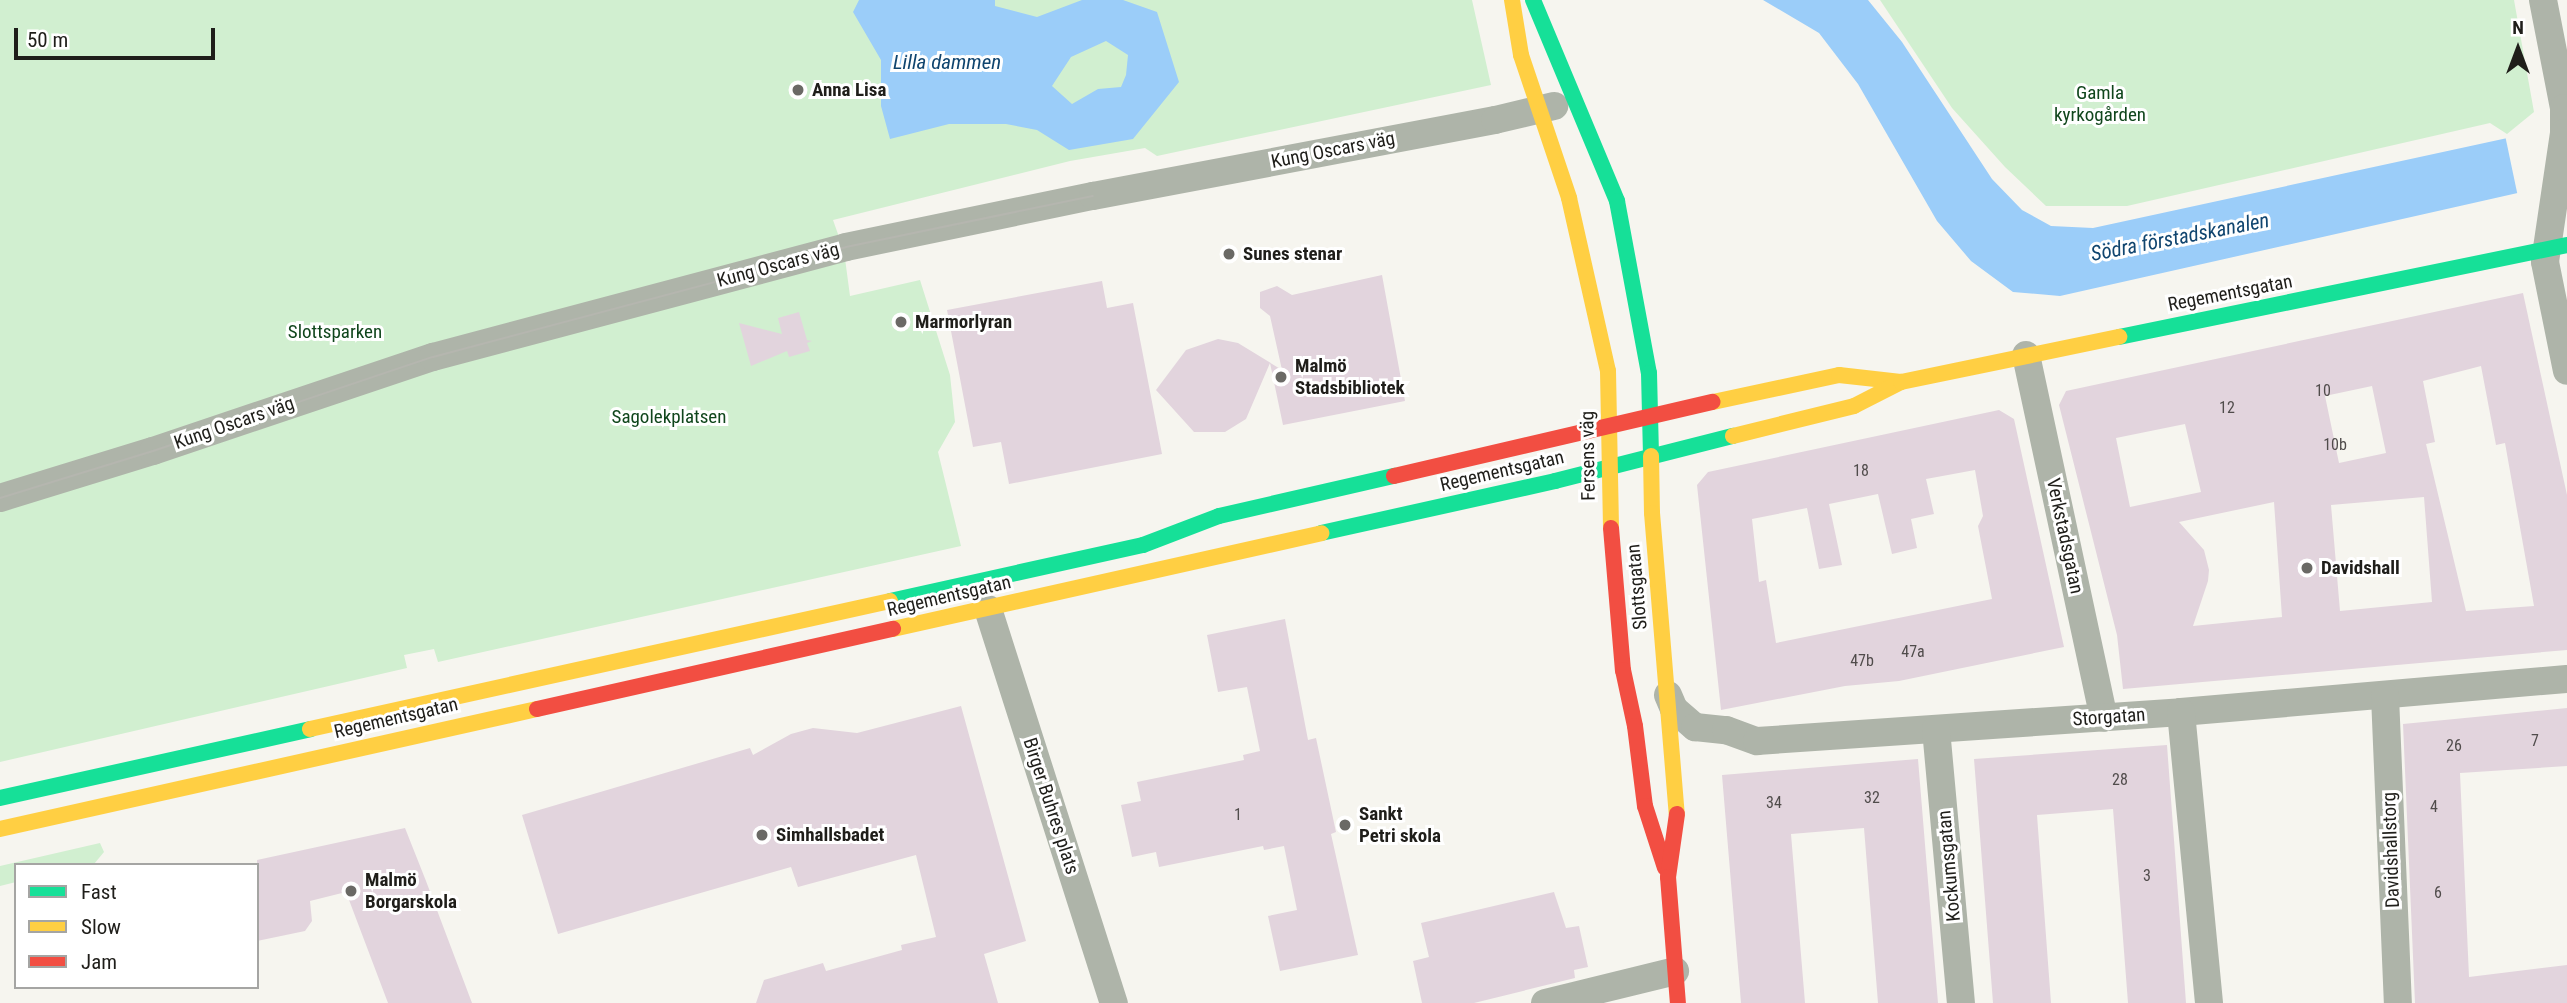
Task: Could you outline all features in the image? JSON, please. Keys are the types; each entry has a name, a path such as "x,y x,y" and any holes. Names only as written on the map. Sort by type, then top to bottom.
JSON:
{"main road":[{"name":"Fersens väg","path":"1512,0 1521,55 1537,110 1569,198 1608,371 1608,467 1617,612 1627,697 1635,726 1645,806 1668,877"},
{"path":"1533,0 1560,62 1573,101 1604,164 1617,201 1649,373 1650,457"},
{"name":"Regementsgatan","path":"0,829 988,609 1608,467 1854,406 1901,382 2556,248"},
{"name":"Regementsgatan","path":"0,798 1143,545 1219,516 1839,375 1901,382"},
{"name":"Slottsgatan","path":"1650,457 1669,704"},
{"name":"Fersens väg","path":"1669,704 1678,806 1668,877 1678,1003"}],"street":[{"path":"2543,0 2561,58 2564,108 2555,199 2556,248 2567,371"},
{"name":"Kung Oscars väg","path":"0,498 153,451 433,357 846,247 1573,101"},
{"name":"Verkstadsgatan","path":"2026,355 2104,718"},
{"name":"Birger Buhres plats","path":"988,609 1114,1003"},
{"name":"Storgatan","path":"1669,704 1695,727 1726,730 1757,741 2104,718 2567,679"},
{"name":"Davidshallstorg","path":"2385,696 2398,1003"},
{"path":"2181,712 2209,1003"},
{"name":"Kockumsgatan","path":"1937,729 1961,1003"},
{"path":"1545,1003 1675,971"}],"green space":[{"name":"Slottsparken","path":"0,0 1472,0 1491,85 1157,156 1145,148 1070,161 833,220 844,251 850,296 920,280 950,375 955,422 938,452 961,546 438,662 434,649 404,655 407,668 0,762"},
{"name":"Gamla kyrkogården","path":"1880,0 2514,0 2534,112 2507,134 2490,123 2127,206 2046,206 2005,167 1952,108"},
{"path":"100,843 104,852 95,863 14,863 14,882 0,886 0,866"}],"water":[{"name":"Lilla dammen","path":"859,0 995,0 995,6 1037,17 1082,0 1123,0 1157,12 1179,82 1133,139 1069,150 1037,130 1006,124 949,124 890,139 881,106 881,60 853,12","holes":["1106,41 1128,55 1126,75 1121,87 1098,89 1072,104 1052,86 1071,57"]},
{"name":"Södra förstadskanalen","path":"1763,0 1868,0 1902,42 1992,179 2022,210 2051,226 2093,228 2567,125 2567,182 2060,296 2013,292 1971,261 1937,221 1858,84 1819,33"}],"pier":[{"path":"2567,122 2567,186 2518,197 2505,135"}],"building":[{"path":"1382,275 1405,401 1283,425 1270,363 1246,419 1225,432 1194,432 1156,390 1186,350 1218,339 1238,343 1282,370 1270,316 1260,308 1260,292 1277,286 1292,295"},
{"path":"1102,281 1107,308 1133,303 1162,454 1009,484 1001,442 973,447 947,310"},
{"path":"2523,293 2567,495 2567,650 2123,689 2117,635 2059,405 2066,391","holes":["2481,366 2496,445 2505,443 2534,606 2466,611 2426,444 2435,442 2423,381","2372,386 2386,453 2339,463 2325,396","2185,424 2201,492 2130,507 2116,438","2424,497 2432,602 2340,611 2331,505","2274,502 2282,617 2193,626 2208,581 2209,570 2204,550 2179,522"]},
{"path":"799,312 807,340 812,341 807,343 810,351 789,357 787,351 751,366 739,323 782,334 778,318"},
{"path":"1999,410 2014,419 2064,647 1899,681 1845,686 1721,710 1697,485 1708,472","holes":["1975,470 1983,516 1978,526 1992,599 1776,643 1766,580 1759,582 1752,519 1807,508 1819,569 1842,565 1829,504 1878,494 1892,554 1917,548 1911,519 1934,514 1926,479"]},
{"path":"1285,619 1308,740 1316,738 1336,832 1331,834 1358,955 1280,971 1268,916 1297,910 1284,846 1264,850 1263,846 1159,867 1156,852 1132,857 1121,805 1141,801 1137,782 1244,760 1243,755 1260,751 1247,687 1218,692 1207,635"},
{"name":"Simhallsbadet","path":"961,706 1026,941 984,954 998,1003 756,1003 764,980 823,963 826,971 902,950 901,945 936,937 916,855 798,887 791,867 558,934 522,815 750,748 753,755 791,734 813,728 857,733"},
{"path":"2567,708 2567,766 2460,773 2469,977 2567,965 2567,1003 2415,1003 2403,724"},
{"path":"2167,745 2186,1003 2128,1003 2113,809 2037,815 2051,1003 1993,1003 1974,759"},
{"path":"1918,759 1938,1003 1878,1003 1864,828 1791,834 1805,1003 1741,1003 1722,775"},
{"path":"405,828 472,1003 388,1003 346,892 310,901 312,921 305,931 259,941 257,860"},
{"path":"1554,892 1566,928 1579,926 1588,967 1574,970 1575,978 1474,1003 1422,1003 1413,961 1429,957 1421,923"}],"tram line":[{"path":"0,498 153,451 433,357 846,247 1093,196"}],"traffic: fast":[{"path":"1533,0 1617,201 1649,373 1651,456"},
{"path":"2119,337 2567,245"},
{"path":"1321,533 1555,481 1733,436"},
{"path":"890,601 1143,545 1219,516 1394,476"},
{"path":"0,798 310,729"}],"traffic: slow":[{"path":"1512,0 1521,55 1569,198 1608,371 1611,528"},
{"path":"1733,436 1854,406 1901,382 2119,337"},
{"path":"1713,402 1839,375 1901,382"},
{"path":"1651,456 1652,513 1677,814"},
{"path":"893,629 1321,533"},
{"path":"310,729 890,601"},
{"path":"0,829 537,709"}],"traffic: jam":[{"path":"1394,476 1713,402"},
{"path":"1611,528 1623,670 1635,726 1645,806 1665,868"},
{"path":"537,709 893,629"},
{"path":"1677,814 1668,877 1678,1003"}],"place":[{"name":"Anna Lisa","path":"798,90"},
{"name":"Sunes stenar","path":"1229,254"},
{"name":"Marmorlyran","path":"901,322"},
{"name":"Malmö Stadsbibliotek","path":"1281,377"},
{"name":"Davidshall","path":"2307,568"},
{"name":"Sankt Petri skola","path":"1345,825"},
{"name":"Simhallsbadet","path":"762,835"},
{"name":"Malmö Borgarskola","path":"351,891"}],"park label":[{"name":"Sagolekplatsen","path":"669,417"}]}
